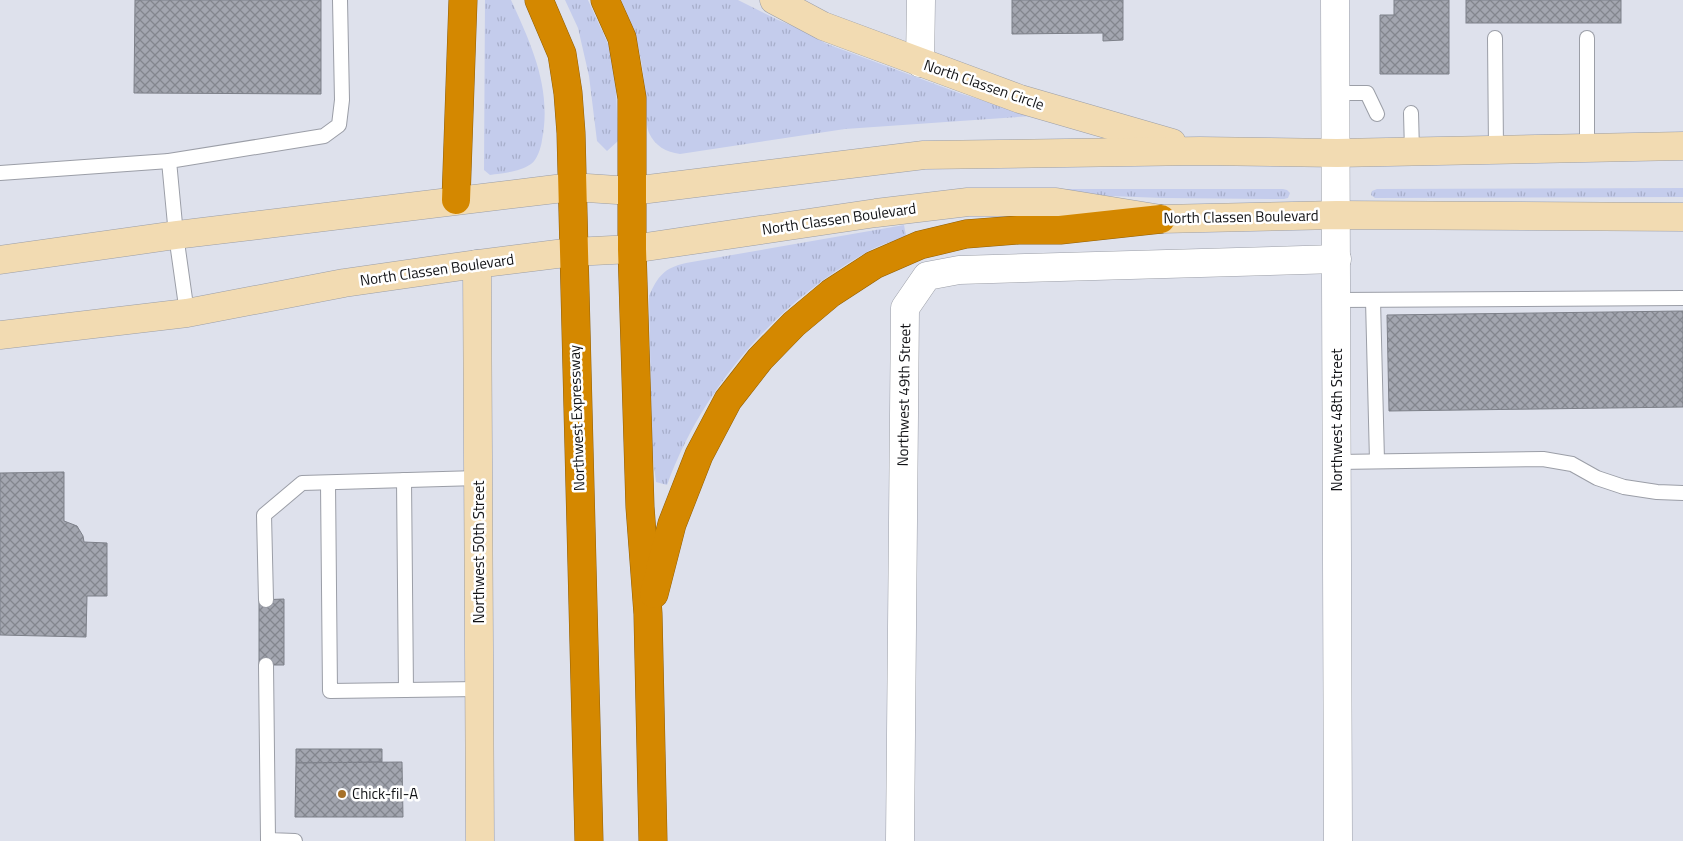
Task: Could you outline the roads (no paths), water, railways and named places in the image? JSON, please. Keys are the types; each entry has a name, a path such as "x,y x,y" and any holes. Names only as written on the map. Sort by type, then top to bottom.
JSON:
{"highway":[{"path":"456,200 463,0"},
{"name":"Northwest Expressway","path":"539,0 562,54 568,93 571,133 589,841"},
{"path":"604,0 622,38 632,98 632,249 640,507 648,614 653,841"},
{"path":"648,614 672,524 699,455 728,400 760,359 794,324 831,292 874,265 905,251 920,245 957,236 1018,230 1060,230 1161,219"}],"main road":[{"name":"North Classen Circle","path":"774,0 823,26 1020,99 1200,151"},
{"path":"0,260 176,235 456,200 572,187 632,191 924,155 1200,151 1337,153 1683,146"},
{"name":"North Classen Boulevard","path":"0,335 187,313 344,282 573,252 632,249 876,213 968,202 1056,202 1161,219 1337,214 1683,217"},
{"name":"Northwest 50th Street","path":"477,264 480,841"}],"street":[{"path":"920,63 921,0"},
{"name":"Northwest 48th Street","path":"1336,0 1338,841"},
{"name":"Northwest 49th Street","path":"900,841 905,308 928,276 959,270 1337,260"}],"lane":[{"path":"0,173 169,161 324,136 339,125 342,100 340,0"},
{"path":"1495,38 1496,150"},
{"path":"1586,38 1586,148"},
{"path":"1336,93 1366,93 1378,114"},
{"path":"1411,114 1412,151"},
{"path":"169,161 176,235 187,313"},
{"path":"1336,300 1683,298"},
{"path":"1373,300 1376,461"},
{"path":"1337,462 1543,459 1572,464 1596,478 1624,487 1657,492 1683,493"},
{"path":"266,600 264,515 302,483 478,478"},
{"path":"404,480 406,690"},
{"path":"328,483 330,691 479,690"},
{"path":"266,665 268,840 295,841"}],"place":[{"name":"Chick-fil-A","path":"342,794"}]}
